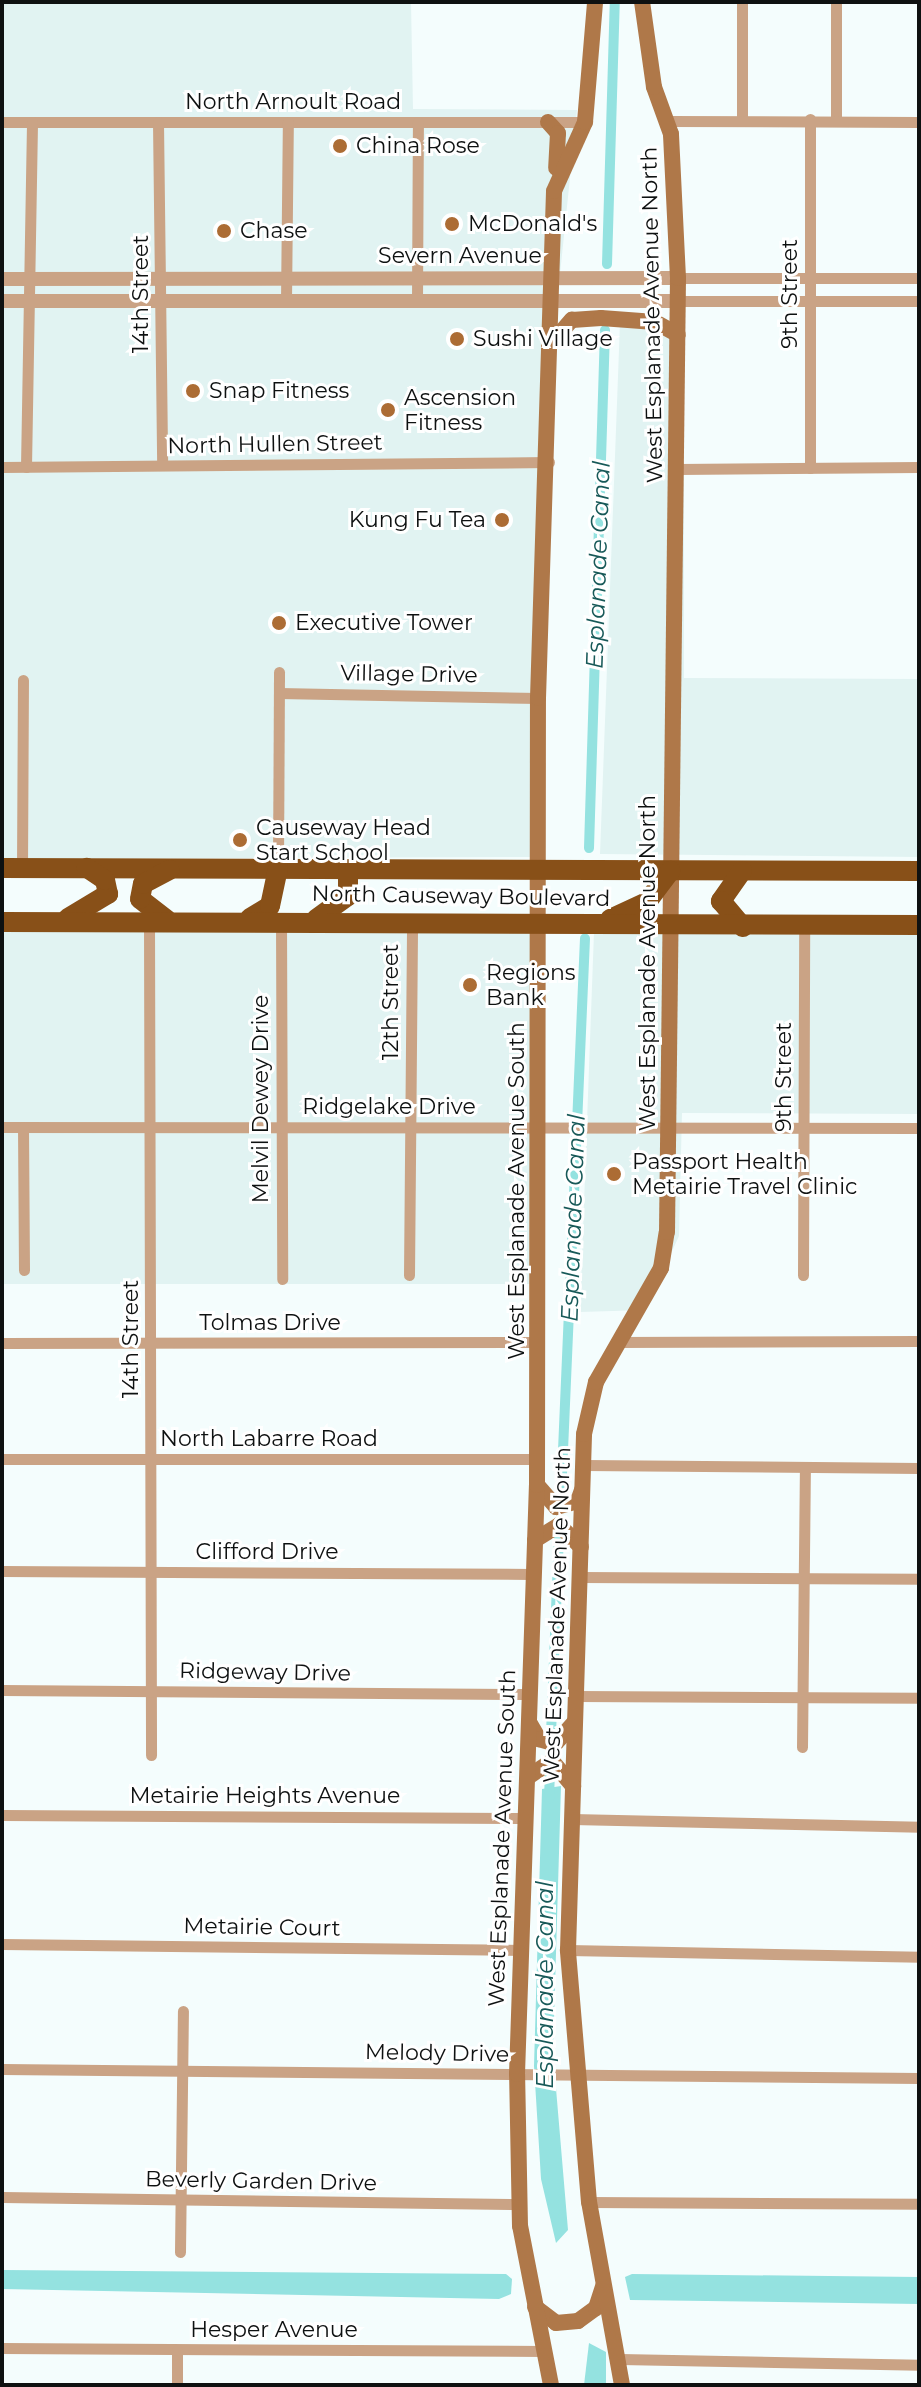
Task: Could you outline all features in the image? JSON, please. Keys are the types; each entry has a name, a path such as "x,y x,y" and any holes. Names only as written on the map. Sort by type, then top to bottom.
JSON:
{"highway":[{"name":"North Causeway Boulevard","path":"12,868 919,871"},
{"path":"60,921 108,894 105,880 87,868"},
{"path":"172,922 140,899 143,884 173,868"},
{"path":"246,920 270,906 278,868"},
{"path":"316,919 348,896 348,870"},
{"path":"605,922 647,902 670,871"},
{"path":"742,871 721,901 743,927"},
{"name":"North Causeway Boulevard","path":"2,922 316,919 541,920 743,927 919,925"}],"main road":[{"name":"West Esplanade Avenue South","path":"551,2385 519,2204 521,1950 547,1127 538,698 549,462 549,301 557,178 585,122 595,2"},
{"name":"West Esplanade Avenue North","path":"622,2385 620,2359 589,2202 568,1950 588,1408 615,1342 661,1268 671,1127 670,871 678,469 678,278 668,121 654,87 642,2"},
{"path":"548,122 558,133 557,178"},
{"path":"549,346 572,320 601,318 655,322 678,335"},
{"path":"537,1485 556,1507 578,1501 583,1487"},
{"path":"535,1540 559,1525 581,1548"},
{"path":"529,1720 539,1739 555,1744 576,1720"},
{"path":"528,1777 552,1761 573,1787"},
{"path":"535,2307 556,2323 578,2321 596,2308 604,2282"}],"street":[{"path":"742,2 742,119"},
{"path":"836,2 836,120"},
{"path":"668,121 810,119 919,122"},
{"name":"9th Street","path":"810,119 810,468"},
{"name":"North Arnoult Road","path":"2,122 585,122"},
{"path":"26,467 32,122"},
{"name":"14th Street","path":"158,122 162,465"},
{"path":"286,301 288,122"},
{"path":"417,301 418,122"},
{"name":"Severn Avenue","path":"2,279 919,278"},
{"name":"Severn Avenue","path":"2,301 919,301"},
{"name":"North Hullen Street","path":"2,467 549,462"},
{"path":"678,469 919,467"},
{"path":"278,868 279,672"},
{"path":"12,868 23,680"},
{"name":"Village Drive","path":"279,693 538,698"},
{"name":"Melvil Dewey Drive","path":"281,919 282,1279"},
{"name":"12th Street","path":"409,1275 412,920"},
{"name":"14th Street","path":"149,922 151,1755"},
{"name":"9th Street","path":"803,1275 804,927"},
{"name":"Ridgelake Drive","path":"2,1127 919,1128"},
{"path":"23,1127 24,1270"},
{"path":"615,1342 919,1341"},
{"name":"Tolmas Drive","path":"2,1343 538,1342"},
{"name":"North Labarre Road","path":"2,1459 535,1459"},
{"path":"584,1465 919,1468"},
{"path":"802,1747 805,1468"},
{"name":"Clifford Drive","path":"2,1571 531,1574"},
{"path":"580,1577 919,1579"},
{"name":"Ridgeway Drive","path":"2,1690 528,1694"},
{"path":"576,1696 919,1698"},
{"name":"Metairie Heights Avenue","path":"2,1815 527,1818"},
{"path":"572,1819 919,1827"},
{"name":"Metairie Court","path":"2,1944 521,1950"},
{"path":"568,1950 919,1957"},
{"path":"180,2252 183,2011"},
{"name":"Melody Drive","path":"2,2069 919,2078"},
{"name":"Beverly Garden Drive","path":"2,2197 519,2204"},
{"path":"589,2202 919,2204"},
{"name":"Hesper Avenue","path":"2,2348 545,2351"},
{"path":"177,2350 177,2385"},
{"path":"620,2359 919,2365"}],"shaded area":[{"path":"2,2 411,2 413,109 577,110 539,477 530,857 2,859"},
{"path":"620,323 684,323 684,678 919,679 919,857 600,854"},
{"path":"2,932 534,932 534,1284 2,1284"},
{"path":"594,932 919,932 919,1114 682,1113 679,1236 645,1310 580,1312"}],"water":[{"path":"561,1786 553,2053 568,2230 556,2243 541,2179 534,2066 542,1789"},
{"path":"2,2270 506,2274 512,2279 511,2294 499,2299 2,2289"},
{"path":"632,2274 919,2277 919,2304 630,2300 625,2277"},
{"path":"589,2343 606,2352 606,2385 584,2385"}],"waterway":[{"name":"Esplanade Canal","path":"607,264 615,2"},
{"name":"Esplanade Canal","path":"589,848 605,330"},
{"name":"Esplanade Canal","path":"561,1497 585,939"},
{"name":"Esplanade Canal","path":"551,1734 559,1537"},
{"name":"Esplanade Canal","path":"549,1799 550,1773"}],"place":[{"name":"China Rose","path":"340,146"},
{"name":"McDonald's","path":"452,224"},
{"name":"Chase","path":"224,231"},
{"name":"Sushi Village","path":"457,339"},
{"name":"Snap Fitness","path":"193,391"},
{"name":"Ascension Fitness","path":"388,410"},
{"name":"Kung Fu Tea","path":"502,520"},
{"name":"Executive Tower","path":"279,623"},
{"name":"Causeway Head Start School","path":"240,840"},
{"name":"Regions Bank","path":"470,985"},
{"name":"Passport Health Metairie Travel Clinic","path":"614,1174"}]}
